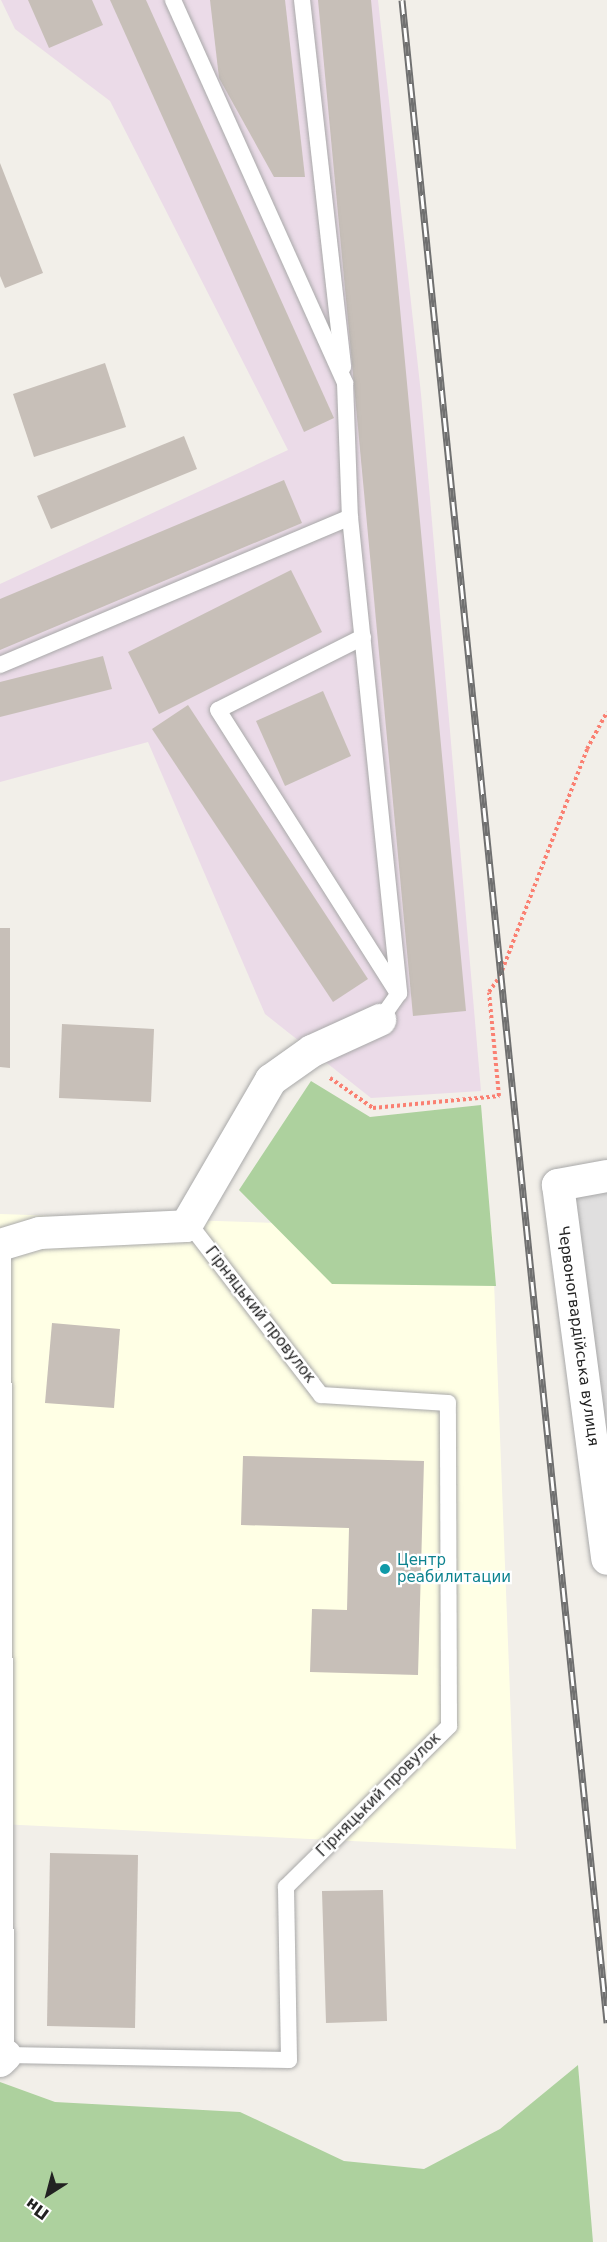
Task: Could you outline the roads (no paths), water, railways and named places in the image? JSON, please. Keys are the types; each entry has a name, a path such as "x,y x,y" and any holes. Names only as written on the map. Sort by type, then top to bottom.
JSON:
{"street":[{"path":"2,1244 40,1233 186,1226 271,1080 303,1058 380,1020"},
{"name":"Червоногвардійська вулиця","path":"607,1176 558,1185 607,1559"}],"lane":[{"path":"172,0 345,382"},
{"path":"302,0 345,382 350,517 399,993 380,1020"},
{"path":"0,665 350,517"},
{"path":"363,637 218,710 399,993"},
{"name":"Гірняцький провулок","path":"2,1244 3,2058 289,2060 286,1887 448,1726 448,1403 321,1395 188,1222"}],"railway":[{"path":"402,0 607,2023"}],"place":[{"name":"Центр реабилитации","path":"385,1569"}]}
